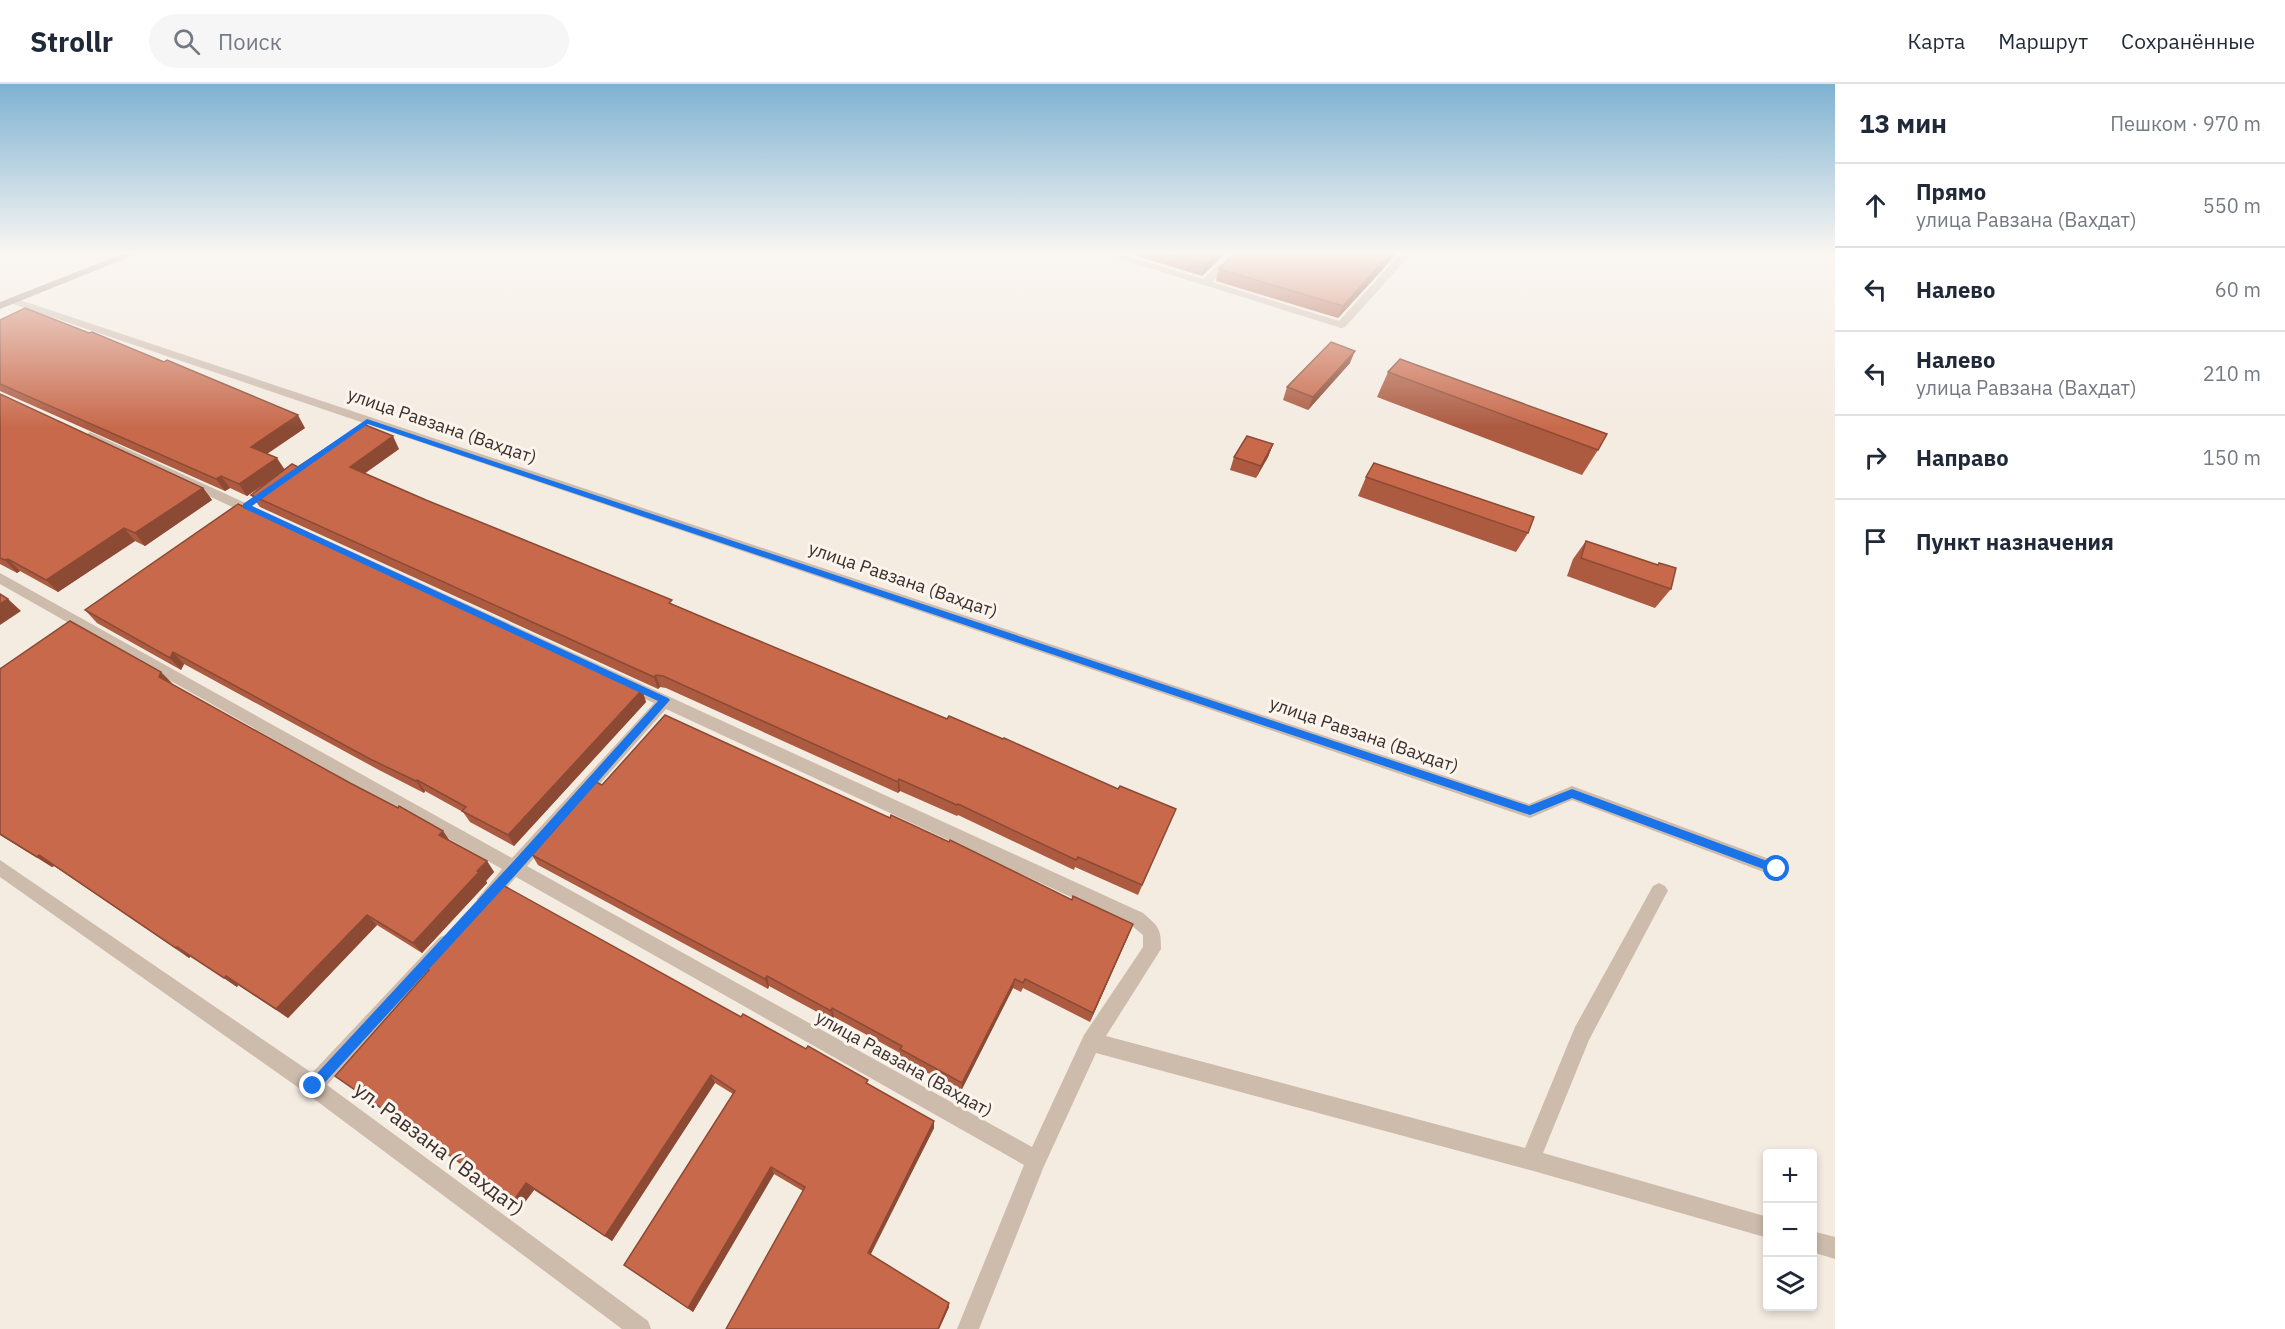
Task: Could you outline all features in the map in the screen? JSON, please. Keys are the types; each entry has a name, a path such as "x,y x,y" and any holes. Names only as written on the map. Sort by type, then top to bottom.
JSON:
{"street":[{"name":"улица Равзана (Вахдат)","path":"42,311 362,425 1530,811 1572,793 1777,869"},
{"path":"1296,311 1341,325 1354,311"},
{"path":"75,429 251,503 665,700 1137,919 1152,932 1152,950 1091,1042 1036,1161 968,1329"},
{"path":"227,519 251,503"},
{"name":"улица Равзана (Вахдат)","path":"0,578 1036,1161"},
{"path":"475,911 665,700"},
{"name":"ул. Равзана ( Вахдат)","path":"0,867 205,1008 640,1329"},
{"path":"1530,1160 1582,1034 1659,891"},
{"path":"313,1086 459,929"},
{"path":"1091,1042 1530,1160 1763,1227"},
{"path":"1817,1243 1835,1248"}],"building":[{"path":"19,311 33,311 89,333 92,332 164,362 167,360 298,415 251,447 277,458 239,484 221,476 216,479 0,384 0,320"},
{"path":"1331,342 1355,351 1313,397 1287,387"},
{"path":"1400,359 1607,434 1598,450 1388,372"},
{"path":"0,394 203,488 135,533 124,528 46,580 8,559 0,558"},
{"path":"363,424 393,436 350,467 672,600 669,603 947,719 949,716 1118,789 1120,786 1176,809 1142,885 1078,857 1076,860 958,804 899,779 898,782 663,676 654,677 251,495 292,464 298,467"},
{"path":"1247,436 1273,444 1261,466 1234,457"},
{"path":"1374,463 1534,517 1528,533 1366,477"},
{"path":"238,504 642,690 508,835 462,811 466,807 417,780 370,759 173,652 170,658 85,610"},
{"path":"1586,541 1658,565 1659,563 1676,568 1671,589 1581,558"},
{"path":"0,594 8,599 0,604"},
{"path":"70,621 161,672 159,677 350,783 398,808 399,806 443,831 439,835 487,861 413,943 367,915 276,1009 226,976 224,978 176,948 39,855 37,857 0,834 0,669"},
{"path":"665,715 890,818 891,815 949,842 950,840 1072,900 1073,896 1133,924 1093,1013 1025,979 1023,983 1015,979 962,1083 900,1049 902,1046 832,1008 831,1011 767,976 765,979 532,855 596,782 602,785"},
{"path":"499,883 741,1017 743,1014 806,1049 808,1046 868,1080 866,1083 934,1121 868,1253 949,1303 938,1329 726,1329 805,1187 771,1167 688,1308 624,1265 735,1091 711,1075 605,1236 526,1183 514,1200 335,1076 429,970 425,967 434,956 432,955"}],"route":[{"path":"313,1086 515,868 665,700 246,506 367,421 1530,811 1572,793 1777,869"}]}
